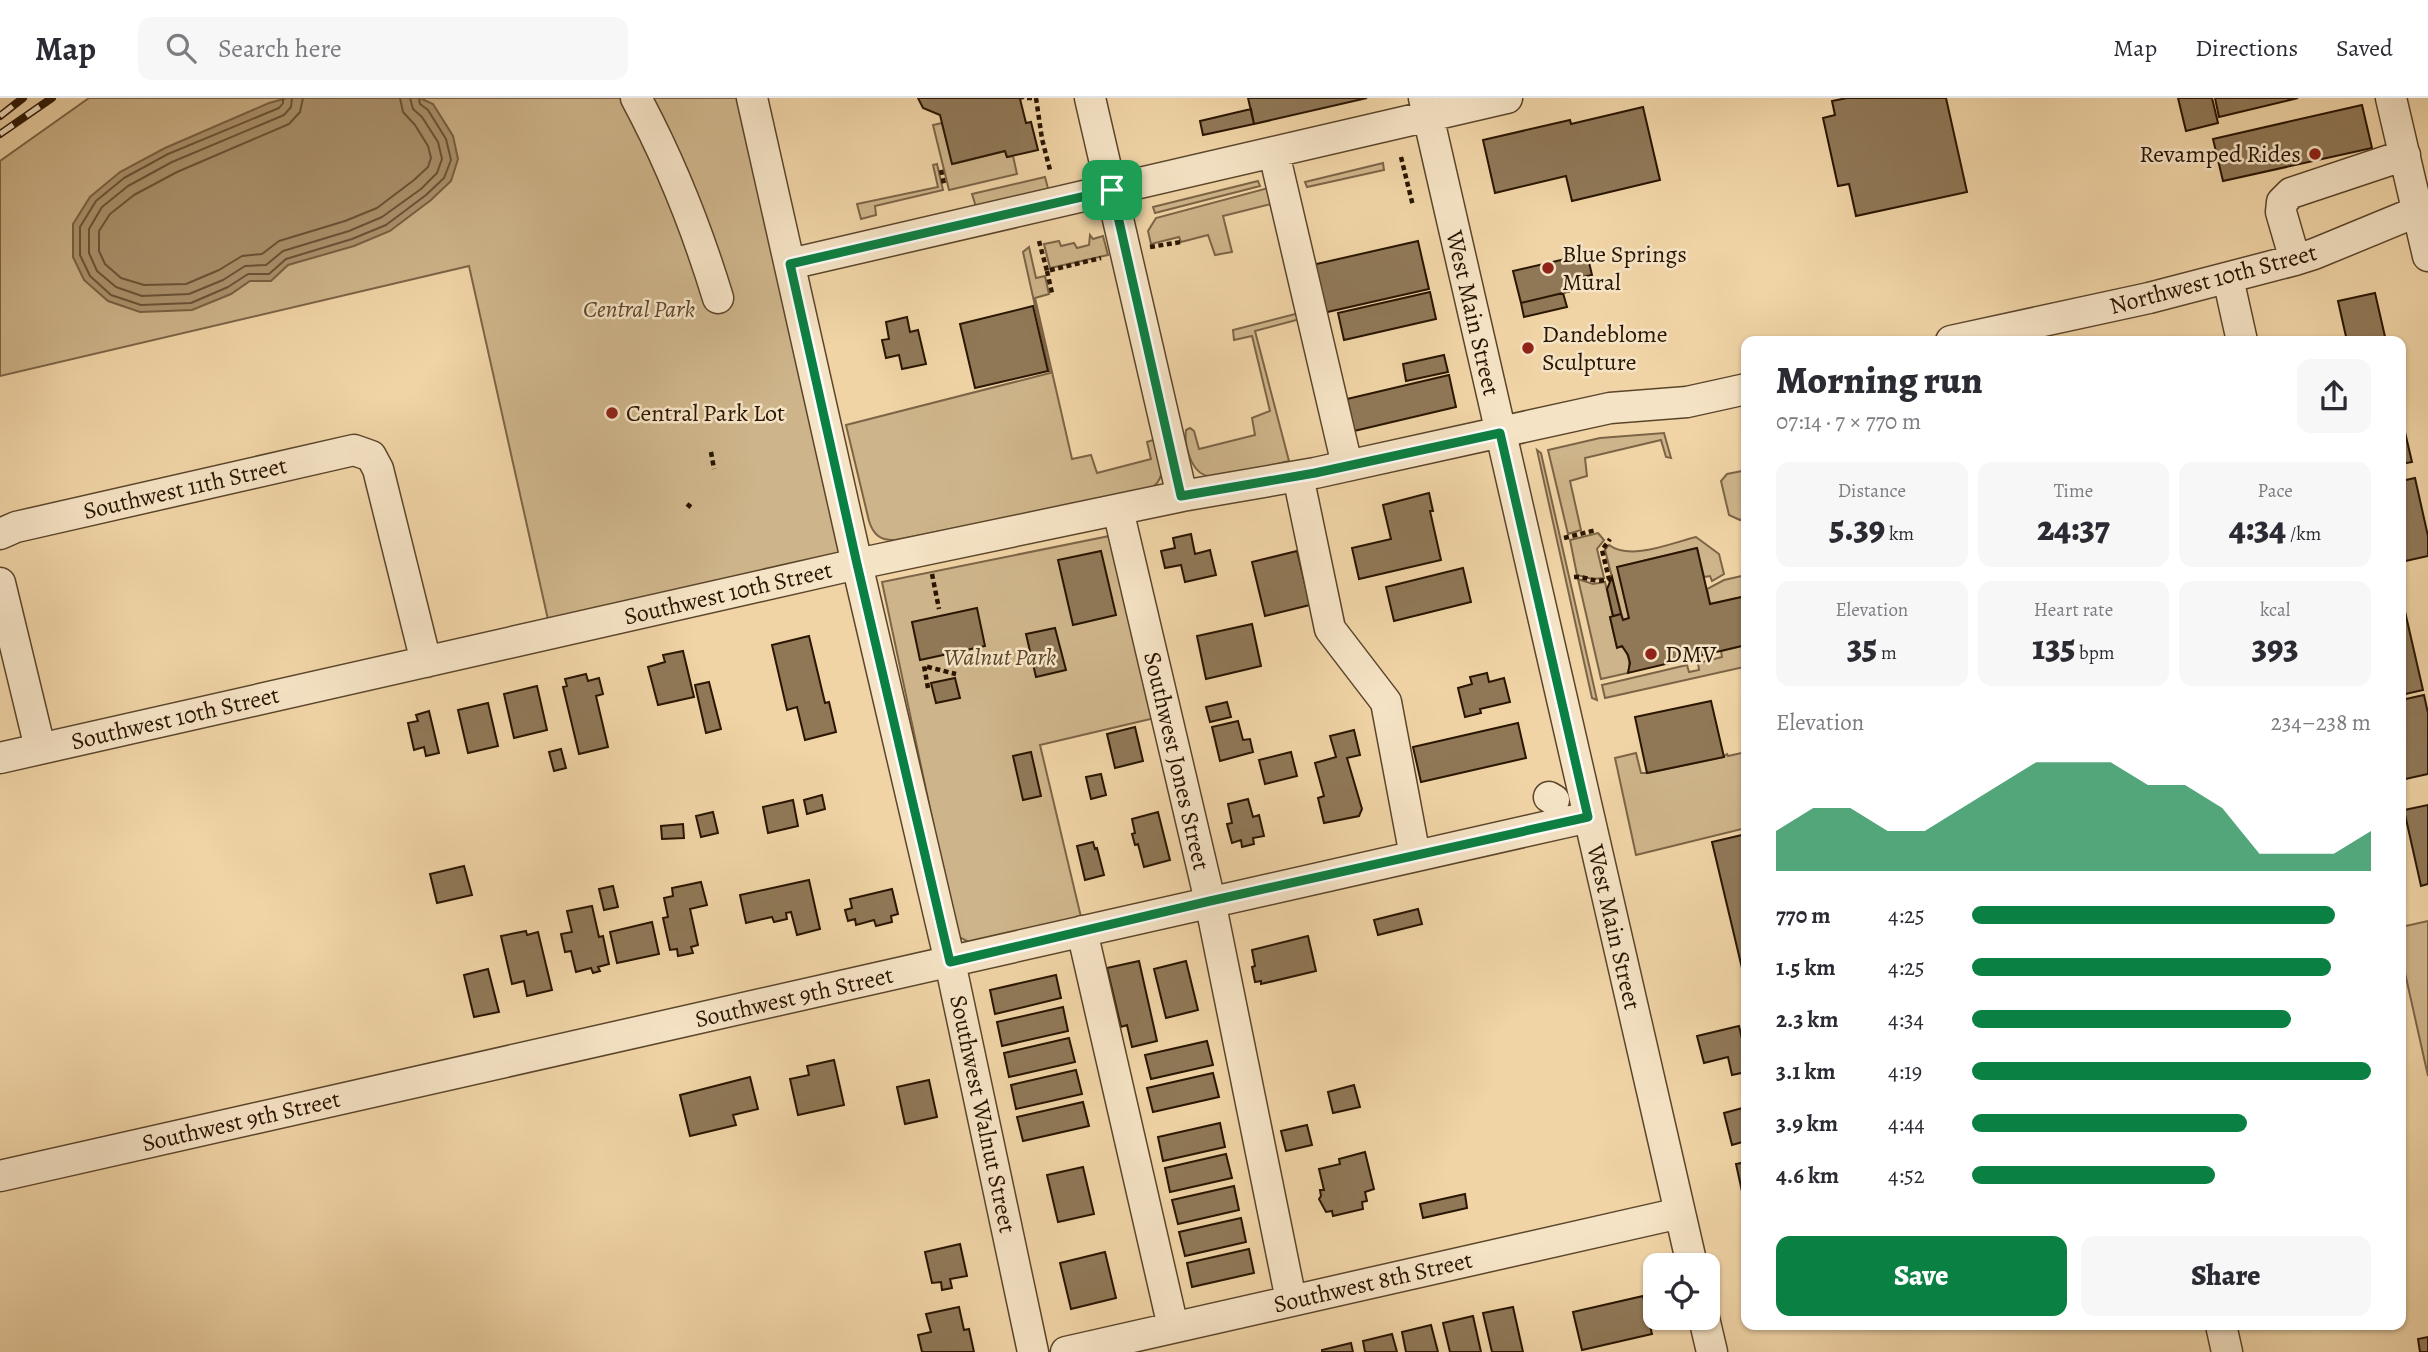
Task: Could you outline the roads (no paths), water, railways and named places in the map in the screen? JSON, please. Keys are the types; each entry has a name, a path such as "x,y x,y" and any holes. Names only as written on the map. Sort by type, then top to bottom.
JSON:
{"street":[{"path":"636,98 678,182 700,239 718,298"},
{"name":"Southwest Walnut Street","path":"752,98 950,962 1033,1352"},
{"path":"1090,98 1181,496"},
{"path":"790,264 1274,152 1426,107 1507,98"},
{"path":"2391,98 2405,155 2423,209 2428,256"},
{"name":"West Main Street","path":"1426,107 1689,1253"},
{"path":"1274,152 1347,465"},
{"path":"2295,260 2281,212 2282,202 2291,193 2405,155"},
{"name":"Northwest 10th Street","path":"1982,336 2295,260 2423,209"},
{"path":"2228,278 2241,336"},
{"path":"1500,433 1610,408 1687,402 1741,390"},
{"name":"Southwest 10th Street","path":"0,758 857,564 1500,433"},
{"name":"Southwest 11th Street","path":"0,534 16,527 354,450 371,456 378,469 426,662"},
{"path":"1298,476 1330,629 1386,702 1415,856"},
{"name":"Southwest Jones Street","path":"1118,510 1210,901 1291,1300"},
{"path":"0,583 40,748"},
{"name":"Southwest 9th Street","path":"0,1175 1588,817"},
{"path":"1082,931 1173,1327"},
{"name":"Southwest 8th Street","path":"1066,1352 1679,1213"},
{"path":"1707,1330 1712,1352"},
{"path":"2222,1330 2227,1352"}],"water":[{"path":"287,98 420,98 433,104 453,136 458,159 451,181 390,231 354,246 288,265 271,281 250,281 231,294 192,310 140,312 108,301 84,280 73,257 73,224 90,197 120,172 165,148 269,103"}],"railway":[{"path":"0,116 23,98"},
{"path":"0,134 52,98"}],"place":[{"name":"Revamped Rides","path":"2315,154"},
{"name":"Blue Springs Mural","path":"1548,268"},
{"name":"Dandeblome Sculpture","path":"1528,348"},
{"name":"Central Park Lot","path":"612,413"},
{"name":"DMV","path":"1651,654"}],"park label":[{"name":"Central Park","path":"639,309"},
{"name":"Walnut Park","path":"1000,657"}]}
